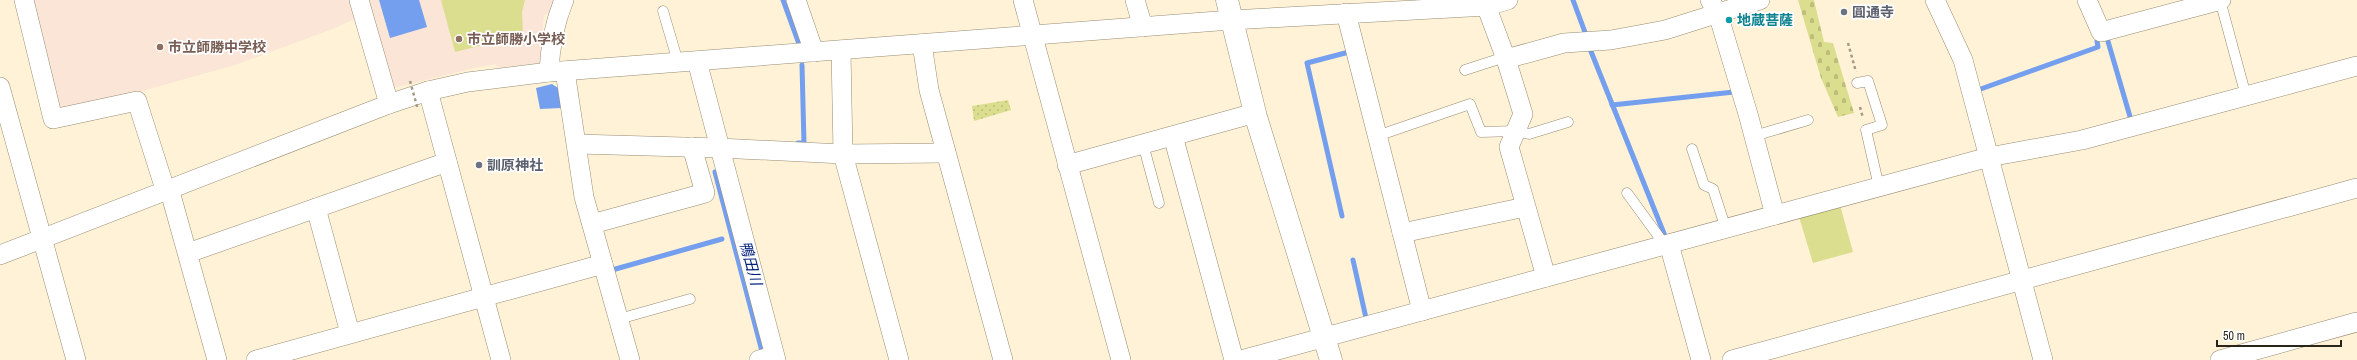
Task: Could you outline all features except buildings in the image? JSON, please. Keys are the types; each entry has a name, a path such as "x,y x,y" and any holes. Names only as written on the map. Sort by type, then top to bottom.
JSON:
{"street":[{"path":"24,0 53,119 136,101 188,253 217,360"},
{"path":"359,0 389,104"},
{"path":"564,0 556,21 551,42 557,72 577,144 584,197 630,360"},
{"path":"796,0 814,52"},
{"path":"1022,0 1033,35 1121,360"},
{"path":"1136,0 1143,27"},
{"path":"0,254 167,188 389,104 468,82 557,72 678,62 1143,27 1229,10 1346,12 1486,3 1508,0"},
{"path":"1506,58 1564,43 1611,40 1665,30 1714,7 1760,0"},
{"path":"2087,0 2100,32 2220,0"},
{"path":"1938,1 1963,60 2043,360"},
{"path":"1486,3 1506,58 1523,114 1509,147 1546,277"},
{"path":"1714,7 1754,136 1775,215"},
{"path":"1229,10 1255,113 1331,360"},
{"path":"1346,12 1422,311"},
{"path":"922,44 929,90 1003,360"},
{"path":"840,50 843,154 899,360"},
{"path":"697,61 719,148 767,359"},
{"path":"1241,360 1989,157 2082,140 2357,66"},
{"path":"0,87 6,134 42,238 76,360"},
{"path":"428,92 501,360"},
{"path":"1067,165 1255,113"},
{"path":"1173,136 1234,360"},
{"path":"577,144 719,148 843,154 946,153"},
{"path":"592,224 705,193 692,147"},
{"path":"188,253 447,162"},
{"path":"1732,360 2357,188"},
{"path":"1402,233 1525,207"},
{"path":"316,208 350,334"},
{"path":"1667,245 1701,360"},
{"path":"256,360 603,264"},
{"path":"2220,360 2357,322"}],"lane":[{"path":"2220,0 2246,96"},
{"path":"663,11 678,62"},
{"path":"1465,70 1506,58"},
{"path":"1857,83 1868,81 1882,125 1866,130 1879,187"},
{"path":"1377,136 1470,104 1481,132 1516,131 1529,134 1568,122"},
{"path":"1754,136 1808,120"},
{"path":"1143,144 1159,203"},
{"path":"1692,149 1704,185 1713,189 1726,229"},
{"path":"1627,193 1667,245"},
{"path":"619,319 690,299"}],"path":[{"path":"410,81 418,110"}],"shaded area":[{"name":"市立師勝中学校","path":"27,0 354,0 359,17 330,30 235,65 142,91 143,96 54,114"},
{"name":"市立師勝小学校","path":"366,0 556,0 551,13 544,15 540,63 500,68 495,64 390,89"}],"green space":[{"path":"441,0 525,0 522,12 523,35 455,52"},
{"path":"1798,0 1814,0 1824,42 1833,43 1854,113 1838,117 1821,78"},
{"path":"1008,100 1011,110 974,121 972,106"},
{"path":"1840,205 1853,252 1813,263 1799,217"}],"water":[{"path":"379,0 419,0 427,27 390,38"},
{"path":"552,84 558,88 561,108 540,109 536,88"}],"waterway":[{"path":"783,0 799,44"},
{"path":"1573,0 1586,35"},
{"path":"2107,38 2131,120"},
{"path":"1978,90 2098,47 2097,41"},
{"path":"1590,49 1665,236"},
{"path":"1342,216 1307,63 1349,52"},
{"path":"798,143 804,143 802,65"},
{"path":"1612,105 1734,92"},
{"name":"鴨田川","path":"715,172 763,355"},
{"path":"612,270 722,239"},
{"path":"1353,260 1366,318"}],"place":[{"name":"圓通寺","path":"1844,12"},
{"name":"地蔵菩薩","path":"1729,20"},
{"name":"市立師勝小学校","path":"459,39"},
{"name":"市立師勝中学校","path":"160,47"},
{"name":"訓原神社","path":"479,165"}]}
